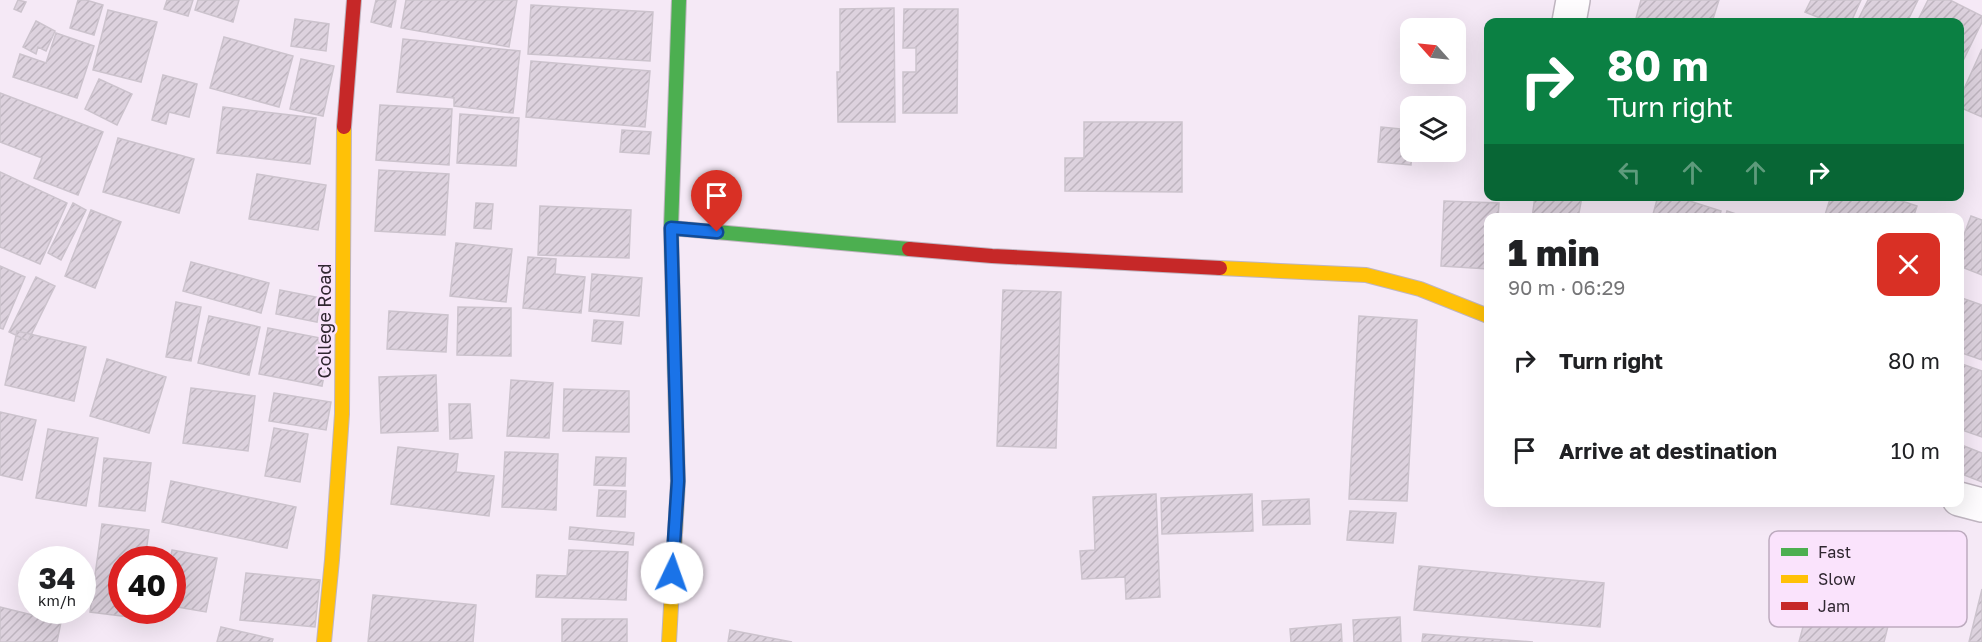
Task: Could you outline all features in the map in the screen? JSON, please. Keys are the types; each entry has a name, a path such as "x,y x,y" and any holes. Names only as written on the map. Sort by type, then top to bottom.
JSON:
{"street":[{"name":"College Road","path":"324,642 342,414 344,117 354,0"},
{"path":"669,642 678,481 671,228 679,0"},
{"path":"1570,18 1573,0"},
{"path":"671,228 992,256 1366,275 1420,289 1484,314"},
{"path":"1964,500 1982,506"}],"building":[{"path":"18,0 26,2 21,12 14,9"},
{"path":"78,0 103,5 94,35 70,28"},
{"path":"167,0 193,0 188,16 164,9"},
{"path":"198,0 239,0 233,22 195,10"},
{"path":"376,0 396,0 391,27 371,22"},
{"path":"406,0 517,0 509,47 401,28"},
{"path":"1641,0 1719,0 1713,18 1636,18"},
{"path":"1811,0 1861,0 1853,18 1820,18 1805,12"},
{"path":"1868,0 1918,0 1909,18 1859,18"},
{"path":"1928,0 1950,0 1982,16 1982,22 1964,59 1964,18 1919,18"},
{"path":"531,5 653,12 650,61 528,54"},
{"path":"894,8 895,122 838,122 837,72 840,72 840,9"},
{"path":"904,9 958,9 957,113 903,113 903,72 916,72 916,48 903,48"},
{"path":"108,10 157,22 141,82 93,70"},
{"path":"295,19 329,24 326,51 291,46"},
{"path":"36,21 55,31 46,51 38,47 36,54 23,47"},
{"path":"56,33 94,46 77,98 13,77 20,54 46,63"},
{"path":"224,37 293,56 279,107 210,88"},
{"path":"403,39 520,51 513,113 454,106 454,98 397,92"},
{"path":"1982,49 1982,117 1964,109 1964,89"},
{"path":"301,59 334,66 323,116 290,109"},
{"path":"531,61 650,71 645,127 526,117"},
{"path":"163,75 197,84 189,117 169,112 166,124 152,120"},
{"path":"99,79 132,94 117,125 85,109"},
{"path":"0,93 103,132 78,195 34,178 42,158 0,142"},
{"path":"380,105 452,109 449,165 376,160"},
{"path":"223,107 316,118 310,164 217,153"},
{"path":"460,114 519,118 516,166 457,163"},
{"path":"1084,122 1182,122 1182,192 1065,191 1065,158 1084,158"},
{"path":"1381,127 1400,129 1400,162 1411,162 1411,165 1378,162"},
{"path":"622,130 651,132 649,154 620,152"},
{"path":"118,138 194,159 179,213 103,192"},
{"path":"379,170 449,174 445,235 375,231"},
{"path":"0,172 67,203 40,264 0,247"},
{"path":"257,174 326,185 318,230 249,219"},
{"path":"1444,201 1499,203 1498,213 1484,213 1484,269 1441,266"},
{"path":"1534,201 1581,201 1579,213 1533,213"},
{"path":"1657,201 1690,201 1721,211 1720,213 1653,213"},
{"path":"1829,201 1902,201 1917,206 1915,213 1826,213"},
{"path":"73,203 86,210 61,260 48,253"},
{"path":"476,203 493,204 491,229 474,228"},
{"path":"540,206 631,210 629,258 538,255"},
{"path":"91,210 121,222 95,288 65,276"},
{"path":"1971,216 1982,220 1982,275 1964,268 1964,235"},
{"path":"456,243 512,249 506,302 450,296"},
{"path":"528,257 556,259 555,274 585,277 581,313 523,308"},
{"path":"191,262 269,283 261,313 183,291"},
{"path":"0,266 25,277 3,329 0,328"},
{"path":"592,274 642,278 639,316 589,311"},
{"path":"36,277 55,286 28,341 9,332"},
{"path":"280,290 321,298 317,322 276,314"},
{"path":"1003,290 1061,292 1056,448 997,446"},
{"path":"1964,299 1982,305 1982,360 1964,354"},
{"path":"176,302 201,307 191,361 166,357"},
{"path":"458,307 511,308 511,356 457,355"},
{"path":"389,311 448,315 446,352 387,349"},
{"path":"209,316 260,327 249,375 198,363"},
{"path":"1359,316 1417,320 1407,501 1349,499"},
{"path":"594,320 623,322 621,344 592,341"},
{"path":"268,328 331,340 322,386 259,374"},
{"path":"17,331 86,347 74,401 5,385"},
{"path":"107,359 166,377 149,433 90,416"},
{"path":"1964,365 1982,371 1982,437 1964,431"},
{"path":"436,375 438,431 381,433 379,377"},
{"path":"511,380 553,383 549,438 507,436"},
{"path":"191,388 255,396 248,451 183,443"},
{"path":"564,389 629,391 629,432 563,431"},
{"path":"274,393 331,402 326,430 269,421"},
{"path":"449,404 470,404 472,438 450,439"},
{"path":"0,412 36,420 22,480 0,475"},
{"path":"274,428 308,434 300,482 265,476"},
{"path":"48,429 98,438 86,506 36,498"},
{"path":"1964,446 1982,453 1982,482 1964,475"},
{"path":"398,447 458,454 456,472 494,476 489,516 391,504"},
{"path":"505,452 558,454 556,510 502,507"},
{"path":"596,457 626,458 625,486 594,485"},
{"path":"104,458 151,463 145,511 99,506"},
{"path":"171,481 296,507 287,548 162,522"},
{"path":"599,490 626,491 625,517 597,516"},
{"path":"1156,494 1160,597 1126,599 1125,577 1082,579 1080,551 1095,550 1093,497"},
{"path":"1252,494 1253,531 1162,534 1161,498"},
{"path":"1309,499 1310,524 1263,525 1262,501"},
{"path":"1350,511 1396,513 1393,543 1347,540"},
{"path":"102,524 149,530 147,546 108,546 108,614 96,613 96,568"},
{"path":"570,527 634,533 633,545 569,539"},
{"path":"569,550 628,552 626,600 536,597 537,575 567,576"},
{"path":"186,552 217,558 206,612 186,608"},
{"path":"1419,566 1604,583 1600,627 1414,610"},
{"path":"246,573 320,580 315,627 240,620"},
{"path":"1982,589 1982,642 1969,642"},
{"path":"373,595 476,605 473,642 368,642"},
{"path":"0,607 18,611 18,624 61,624 57,642 0,642"},
{"path":"1400,617 1401,642 1354,642 1353,620"},
{"path":"562,619 627,619 627,642 562,642"},
{"path":"1341,624 1342,642 1291,642 1290,629"},
{"path":"221,627 273,639 272,642 217,642"},
{"path":"1803,627 1888,627 1884,642 1799,642"},
{"path":"730,630 792,642 728,642"},
{"path":"1423,634 1533,642 1422,642"}],"traffic: fast":[{"path":"675,379 671,228 679,0"},
{"path":"671,228 909,249"}],"traffic: slow":[{"path":"324,642 342,414 344,127"},
{"path":"1220,268 1366,275 1420,289 1484,314"},
{"path":"669,642 678,481 675,379"}],"traffic: jam":[{"path":"344,127 354,0"},
{"path":"909,249 992,256 1220,268"}],"route":[{"path":"672,573 678,481 671,228 717,232"}]}
